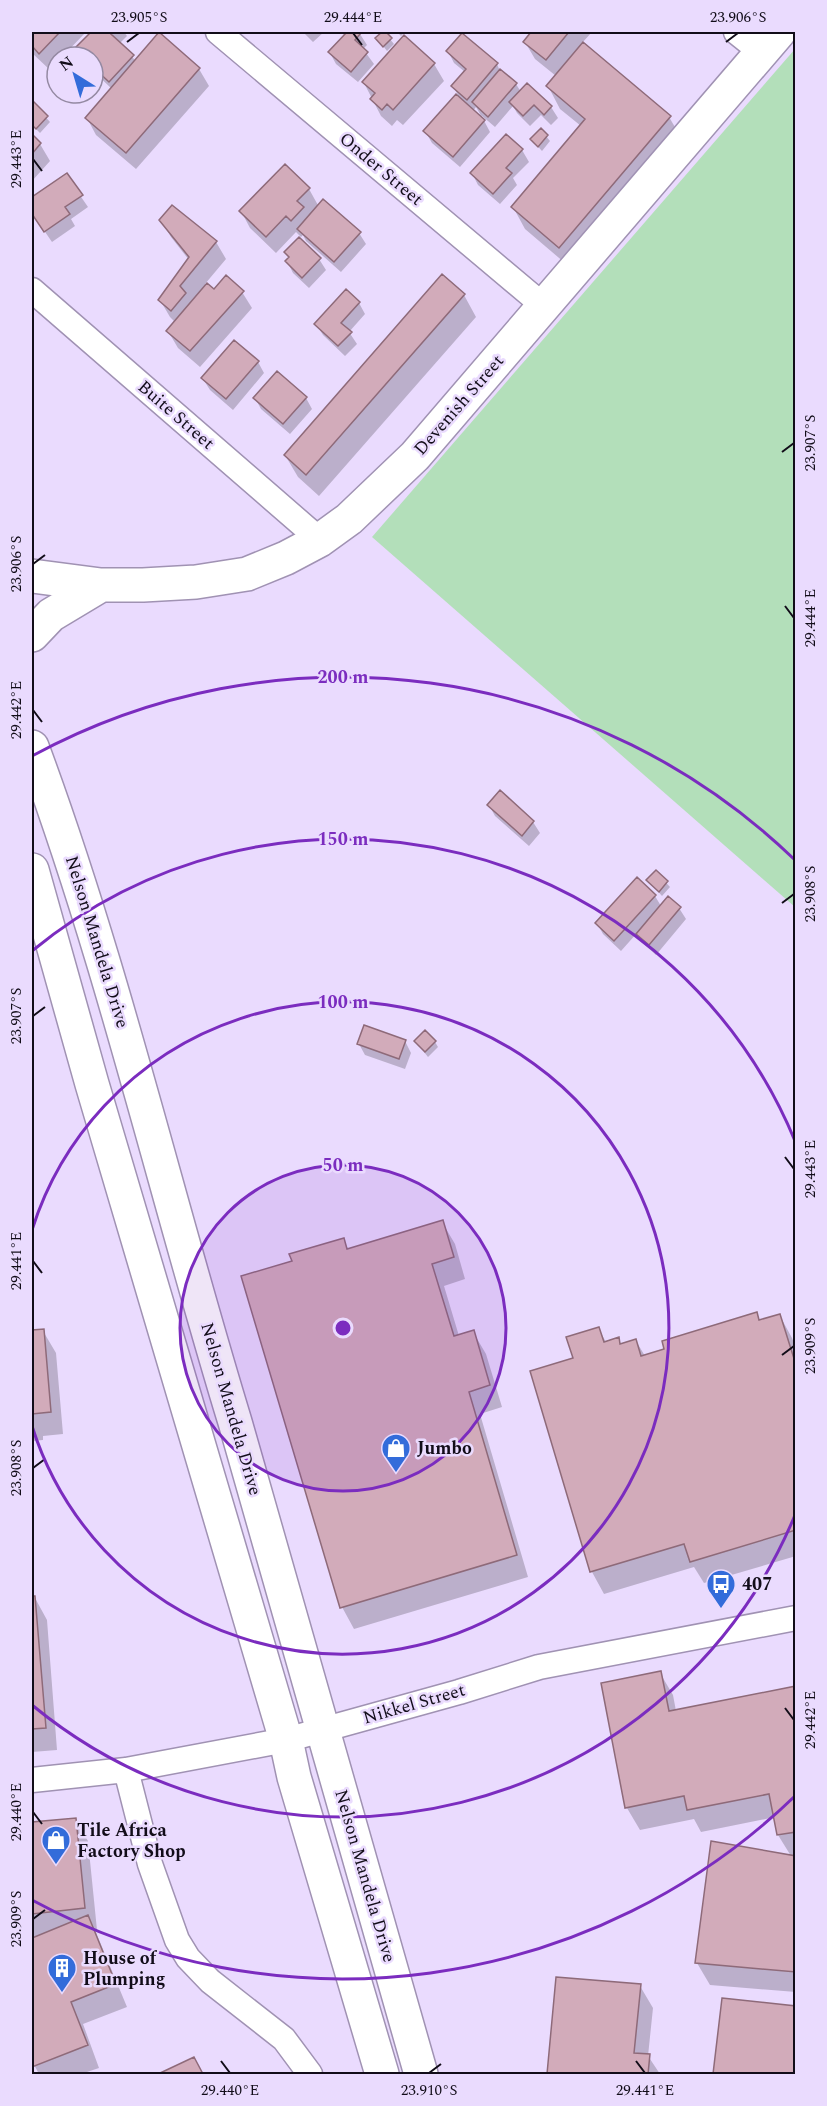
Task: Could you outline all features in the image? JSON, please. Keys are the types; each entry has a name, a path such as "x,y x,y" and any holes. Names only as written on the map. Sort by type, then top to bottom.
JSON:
{"main road":[{"name":"Devenish Street","path":"32,576 101,585 196,582 247,574 286,558 320,540 348,519 415,456 770,42"},
{"path":"32,635 51,615 101,585"},
{"name":"Nelson Mandela Drive","path":"32,747 84,896 136,1073 208,1335 236,1422 421,2074"},
{"path":"32,870 92,1084 382,2074"}],"street":[{"name":"Onder Street","path":"218,32 545,306"},
{"path":"736,32 770,42"},
{"name":"Buite Street","path":"32,290 320,540"},
{"name":"Nikkel Street","path":"32,1780 126,1770 286,1740 459,1692 539,1666 795,1618"},
{"path":"126,1770 150,1864 177,1940 188,1958 210,1981 284,2039 310,2074"}],"green space":[{"path":"795,49 796,907 372,537"}],"building":[{"path":"32,32 60,32 45,45 39,54 32,46"},
{"path":"91,32 114,32 111,34 134,55 109,82 105,78 105,45 78,45"},
{"path":"159,32 200,68 126,153 85,118 96,105 105,105 105,95"},
{"path":"347,32 361,33 355,40 368,52 351,72 328,52"},
{"path":"382,32 386,32 392,38 383,47 375,38"},
{"path":"531,32 569,32 546,60 523,42"},
{"path":"462,33 498,63 467,100 451,86 466,69 446,51"},
{"path":"404,35 435,63 393,110 387,104 382,110 370,99 375,93 362,82"},
{"path":"583,42 671,116 559,248 511,207 585,119 546,86"},
{"path":"500,69 517,83 488,117 472,102"},
{"path":"527,83 552,106 544,115 534,105 523,116 509,102"},
{"path":"456,94 485,120 453,157 423,131"},
{"path":"32,100 48,116 36,129 32,125"},
{"path":"541,128 548,135 538,147 530,139"},
{"path":"32,134 41,143 32,154"},
{"path":"506,134 523,149 506,168 512,173 493,194 470,173"},
{"path":"285,164 310,188 297,201 304,207 291,221 286,216 266,237 239,211"},
{"path":"67,173 83,195 65,207 70,214 44,232 32,214 32,197"},
{"path":"323,199 361,232 334,262 297,229"},
{"path":"172,205 217,241 180,286 186,293 171,311 158,300 189,257 159,220"},
{"path":"299,237 321,258 302,278 285,261 289,257 284,252"},
{"path":"442,274 465,294 306,475 284,455"},
{"path":"226,275 244,291 190,351 166,331 207,283 214,289"},
{"path":"346,289 360,302 341,323 352,332 338,346 314,324"},
{"path":"234,340 259,361 226,399 201,378"},
{"path":"277,371 307,397 283,424 253,398"},
{"path":"500,790 534,821 522,836 487,805"},
{"path":"656,870 668,881 659,892 646,880"},
{"path":"637,877 656,895 614,941 595,923"},
{"path":"668,896 681,907 649,945 636,934"},
{"path":"364,1025 406,1040 399,1059 357,1044"},
{"path":"425,1030 436,1041 425,1052 414,1041"},
{"name":"Jumbo","path":"443,1220 454,1257 432,1264 454,1336 474,1330 490,1385 469,1392 517,1555 340,1608 241,1276 292,1261 289,1254 344,1238 347,1249"},
{"path":"757,1312 759,1320 780,1314 796,1365 796,1530 690,1562 684,1544 590,1572 530,1371 573,1358 566,1337 599,1327 604,1342 619,1337 620,1344 636,1339 641,1356 664,1349 662,1341"},
{"path":"44,1329 51,1412 32,1414 32,1330"},
{"path":"32,1596 35,1596 46,1728 32,1729"},
{"path":"661,1671 669,1711 796,1686 796,1832 777,1835 769,1794 687,1810 684,1796 625,1808 601,1683"},
{"name":"Tile Africa Factory Shop","path":"76,1818 85,1908 32,1914 32,1822"},
{"path":"711,1841 796,1856 796,1972 695,1963"},
{"name":"House of Plumping","path":"88,1915 116,1984 71,2002 88,2045 32,2067 32,1938"},
{"path":"556,1977 641,1984 634,2053 650,2054 648,2074 547,2074"},
{"path":"722,1998 796,2006 796,2074 713,2074"},
{"path":"194,2057 203,2074 158,2074"}],"place":[{"name":"Jumbo","path":"396,1474"},
{"name":"407","path":"721,1610"},
{"name":"Tile Africa Factory Shop","path":"56,1866"},
{"name":"House of Plumping","path":"62,1994"}]}
